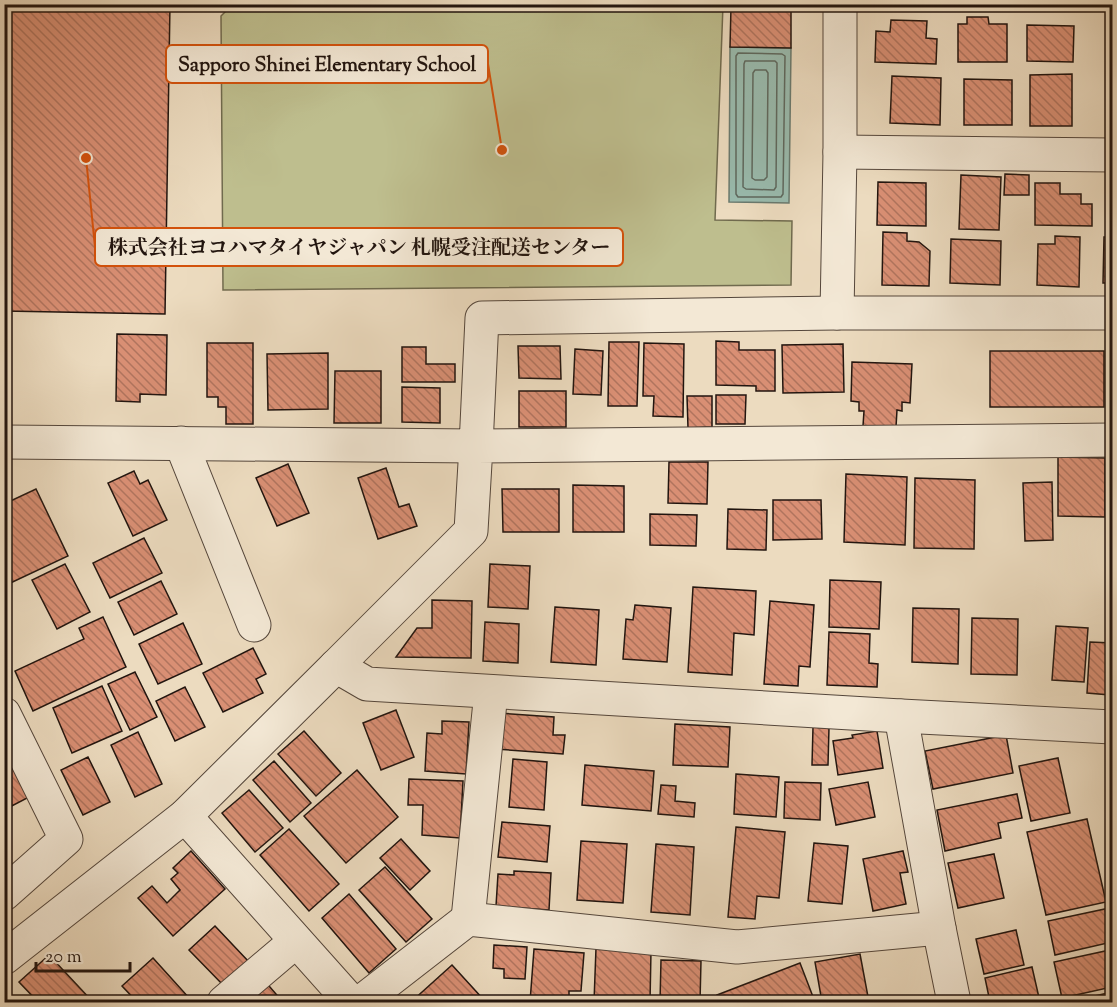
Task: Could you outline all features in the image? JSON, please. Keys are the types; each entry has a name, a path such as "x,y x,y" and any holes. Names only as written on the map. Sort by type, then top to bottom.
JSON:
{"street":[{"path":"837,313 840,4"},
{"path":"840,152 1113,154"},
{"path":"4,958 185,816 471,531 482,318 837,313 1113,313"},
{"path":"4,442 476,446 1113,440"},
{"path":"181,443 254,624"},
{"path":"336,666 367,684 1113,727"},
{"path":"468,919 491,692"},
{"path":"4,714 66,839 4,894"},
{"path":"901,716 954,1002"},
{"path":"185,816 351,1002"},
{"path":"361,1002 468,919 737,947 939,928"},
{"path":"224,1002 296,941"}],"green space":[{"path":"233,4 723,5 715,220 792,221 791,285 223,290 221,16"}],"water":[{"path":"730,47 791,48 789,203 729,202"}],"building":[{"path":"4,4 170,4 165,314 4,311"},
{"path":"731,7 791,8 791,48 730,47"},
{"path":"967,17 988,17 989,24 1007,24 1007,62 958,62 958,24 967,24"},
{"path":"891,20 927,21 926,38 937,39 936,64 875,62 876,31 890,32"},
{"path":"1108,22 1112,22 1112,61 1107,61"},
{"path":"1027,25 1074,26 1073,62 1027,61"},
{"path":"1072,74 1072,126 1030,126 1030,75"},
{"path":"892,76 941,78 940,125 890,123"},
{"path":"964,79 1012,80 1012,125 964,125"},
{"path":"1108,80 1112,80 1112,128 1106,128"},
{"path":"1005,174 1029,175 1029,195 1004,195"},
{"path":"961,175 1001,177 999,230 959,229"},
{"path":"878,182 926,183 926,226 877,225"},
{"path":"1035,183 1060,183 1060,194 1081,194 1081,204 1092,204 1092,226 1035,225"},
{"path":"883,232 907,233 907,241 919,242 930,251 929,286 882,285"},
{"path":"1055,236 1080,237 1079,287 1037,285 1038,244 1055,244"},
{"path":"1104,237 1112,237 1112,283 1103,283"},
{"path":"951,239 1001,241 1000,285 950,283"},
{"path":"117,334 167,335 166,395 140,394 140,402 116,401"},
{"path":"716,341 739,342 739,350 775,350 775,391 756,391 756,386 716,385"},
{"path":"609,342 639,342 637,406 608,406"},
{"path":"207,343 253,343 253,424 226,424 226,407 218,407 218,397 207,397"},
{"path":"644,343 684,344 683,417 653,416 654,396 643,396"},
{"path":"843,344 844,392 783,393 782,345"},
{"path":"518,346 560,346 561,379 519,378"},
{"path":"402,347 426,347 426,364 455,364 455,382 402,382"},
{"path":"575,349 603,351 601,395 573,394"},
{"path":"990,351 1104,351 1104,407 990,407"},
{"path":"328,353 328,409 268,410 267,354"},
{"path":"852,362 912,364 910,403 902,402 902,411 897,410 896,427 863,426 864,411 859,411 859,402 851,401"},
{"path":"335,371 381,371 381,423 334,423"},
{"path":"402,387 440,388 440,423 402,422"},
{"path":"519,391 566,391 566,427 519,427"},
{"path":"716,395 746,395 745,424 716,424"},
{"path":"687,396 712,396 712,427 688,428"},
{"path":"1058,457 1105,458 1105,517 1058,516"},
{"path":"669,462 708,462 707,504 668,503"},
{"path":"288,464 309,513 277,526 256,478"},
{"path":"386,468 399,507 409,504 417,526 378,539 358,478"},
{"path":"134,471 140,484 148,480 167,520 133,536 108,483"},
{"path":"846,474 907,477 905,545 844,542"},
{"path":"915,478 975,480 974,549 914,548"},
{"path":"1052,482 1053,540 1025,541 1023,483"},
{"path":"573,485 624,486 624,532 573,532"},
{"path":"36,489 68,556 4,586 4,504"},
{"path":"502,489 559,489 559,532 503,532"},
{"path":"773,500 821,500 822,539 773,540"},
{"path":"728,509 767,510 766,550 727,549"},
{"path":"650,514 697,515 696,546 650,545"},
{"path":"144,538 162,573 110,598 93,563"},
{"path":"65,564 90,612 57,629 32,580"},
{"path":"490,564 530,566 528,609 488,607"},
{"path":"830,580 881,582 879,629 829,627"},
{"path":"161,581 177,614 134,635 118,602"},
{"path":"693,587 756,591 754,635 734,633 732,675 688,672"},
{"path":"432,600 472,601 471,658 396,657 417,628 432,628"},
{"path":"770,601 814,605 810,667 799,666 798,686 764,684"},
{"path":"635,605 671,608 667,662 623,659 626,619 633,620"},
{"path":"555,607 599,610 596,665 551,662"},
{"path":"913,608 959,609 958,664 912,662"},
{"path":"103,617 126,667 33,711 15,671 84,639 79,628"},
{"path":"972,618 1018,619 1017,675 971,674"},
{"path":"485,622 519,624 518,663 483,661"},
{"path":"183,623 202,664 158,684 139,644"},
{"path":"1056,626 1088,628 1084,682 1052,680"},
{"path":"829,632 870,634 869,663 878,664 877,687 827,685"},
{"path":"1090,642 1112,643 1112,701 1110,701 1110,695 1087,693"},
{"path":"253,648 266,674 256,679 263,693 223,712 203,673"},
{"path":"135,672 157,717 130,730 108,684"},
{"path":"102,686 122,731 72,753 53,708"},
{"path":"185,687 205,727 175,741 156,701"},
{"path":"396,710 414,757 381,770 363,723"},
{"path":"499,713 554,717 553,735 565,735 563,754 496,749"},
{"path":"442,721 469,722 466,774 425,771 427,733 442,734"},
{"path":"675,724 730,727 728,767 673,765"},
{"path":"813,727 829,728 828,765 812,765"},
{"path":"304,731 341,773 316,796 278,754"},
{"path":"877,731 883,768 838,775 833,741"},
{"path":"138,732 162,784 135,797 111,745"},
{"path":"1006,735 1013,773 933,789 925,751"},
{"path":"13,754 33,795 4,810 4,759"},
{"path":"88,757 110,802 83,815 61,770"},
{"path":"1058,758 1070,813 1031,821 1019,766"},
{"path":"513,759 547,762 544,810 509,807"},
{"path":"274,761 311,803 290,822 253,780"},
{"path":"585,765 654,771 651,811 582,805"},
{"path":"357,770 398,817 346,863 304,816"},
{"path":"736,774 779,777 776,817 734,814"},
{"path":"409,779 463,781 460,838 422,835 423,805 408,805"},
{"path":"785,782 821,783 820,820 784,818"},
{"path":"868,782 875,817 836,825 829,789"},
{"path":"661,785 676,786 675,801 695,803 694,817 658,814"},
{"path":"249,790 283,828 255,852 222,813"},
{"path":"1017,794 1022,818 998,823 1001,838 945,851 937,810"},
{"path":"1087,819 1106,902 1046,915 1027,832"},
{"path":"502,822 550,826 547,862 498,857"},
{"path":"736,827 785,832 779,898 757,896 755,919 728,917"},
{"path":"289,829 339,884 309,911 260,855"},
{"path":"401,839 430,871 410,890 380,858"},
{"path":"581,841 627,844 623,903 577,900"},
{"path":"814,843 848,846 842,904 808,901"},
{"path":"656,844 694,847 690,915 651,912"},
{"path":"191,851 225,889 173,936 138,898 152,886 167,903 180,890 171,879 178,873 173,868"},
{"path":"903,851 908,872 900,873 906,904 873,911 863,859"},
{"path":"994,854 1004,898 958,908 948,863"},
{"path":"385,867 432,919 406,942 359,890"},
{"path":"514,871 551,873 549,910 496,906 498,874 514,875"},
{"path":"349,894 396,949 369,973 322,918"},
{"path":"1105,909 1112,942 1055,955 1048,921"},
{"path":"215,926 249,962 224,986 189,950"},
{"path":"1016,930 1024,965 984,974 976,939"},
{"path":"494,945 527,947 525,979 504,978 504,969 493,968"},
{"path":"596,948 651,951 650,1002 594,1002"},
{"path":"534,949 584,953 581,991 569,991 569,1002 530,1002"},
{"path":"1110,950 1112,987 1062,998 1054,962"},
{"path":"860,954 869,1002 822,1002 815,962"},
{"path":"49,955 93,1002 38,1002 19,982"},
{"path":"153,958 191,1000 188,1002 137,1002 122,986"},
{"path":"661,960 701,961 700,1002 660,1002"},
{"path":"800,963 815,1002 720,1002 717,995"},
{"path":"452,965 483,999 479,1002 411,1002"},
{"path":"1032,967 1040,1002 990,1002 985,978"},
{"path":"263,979 282,1001 236,1002"},
{"path":"1112,992 1112,1002 1073,1002 1073,1001"}],"place":[{"name":"Sapporo Shinei Elementary School","path":"502,150"},
{"name":"株式会社ヨコハマタイヤジャパン 札幌受注配送センター","path":"86,158"}]}
